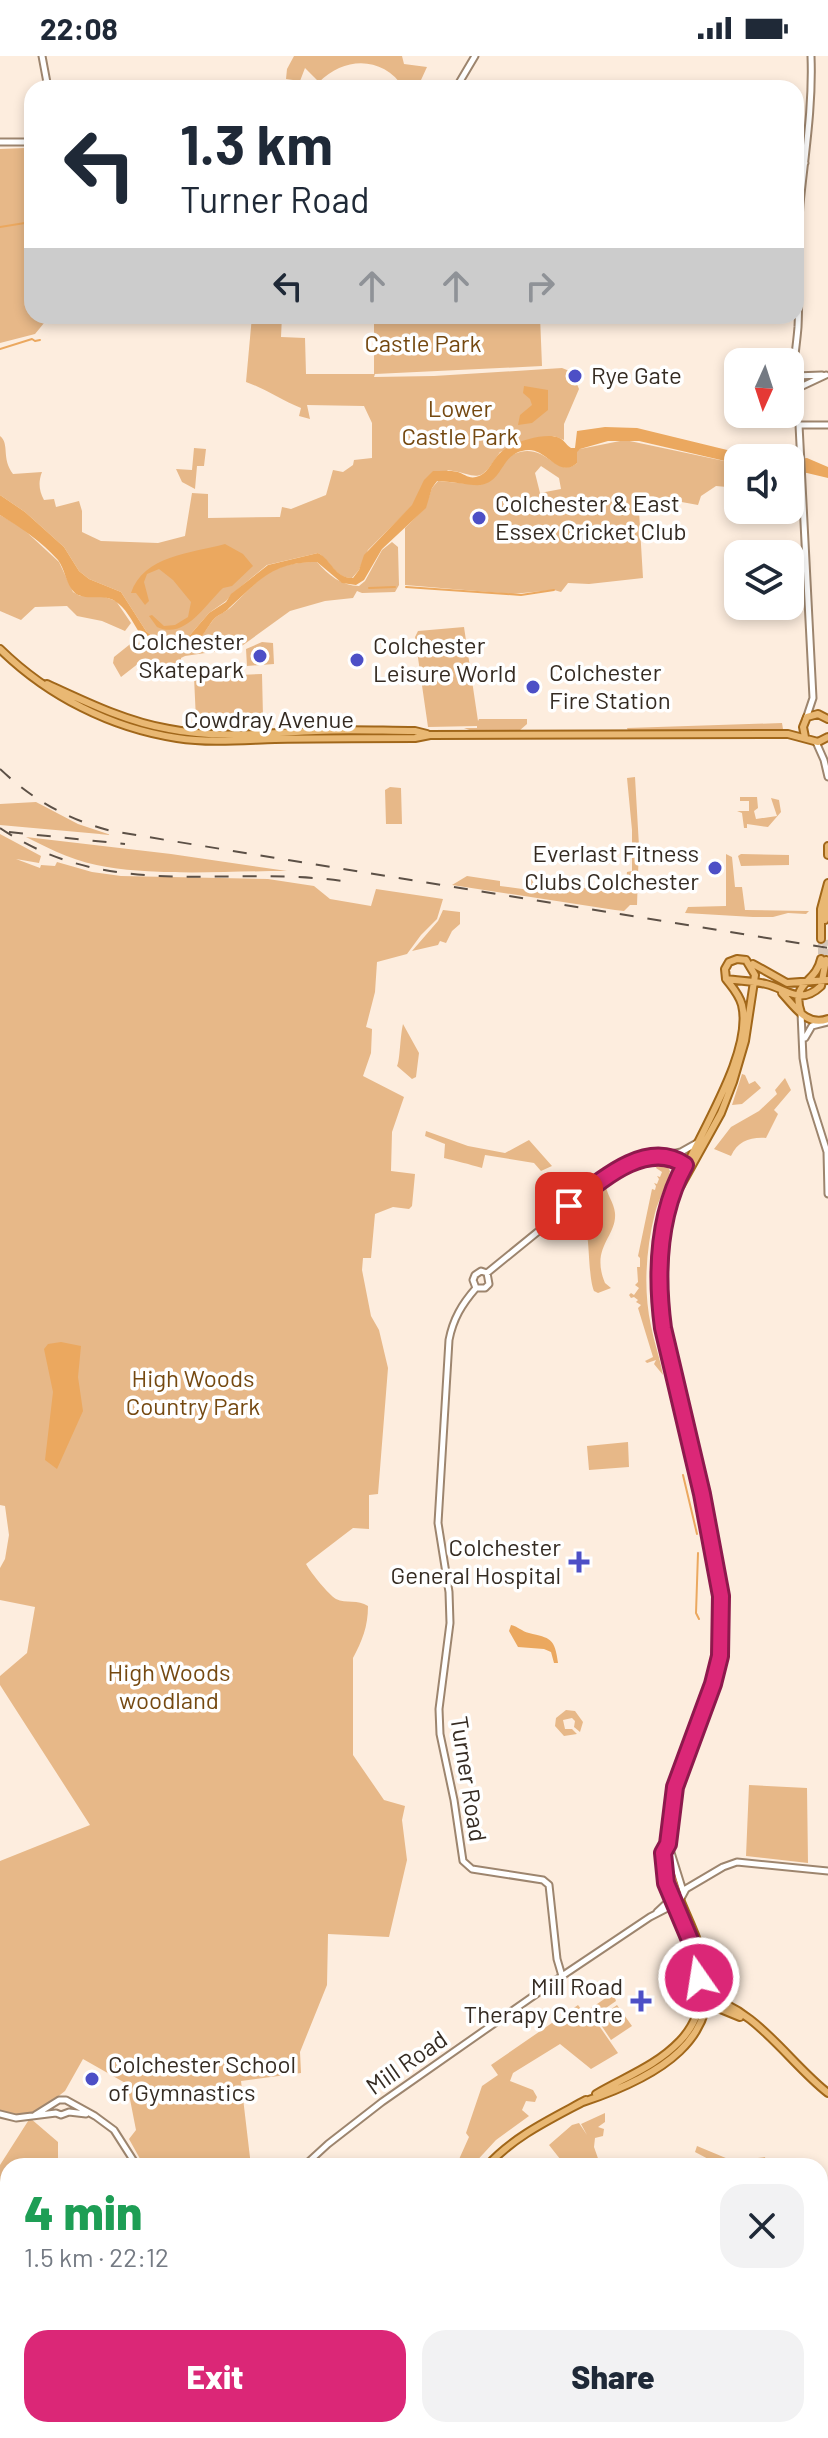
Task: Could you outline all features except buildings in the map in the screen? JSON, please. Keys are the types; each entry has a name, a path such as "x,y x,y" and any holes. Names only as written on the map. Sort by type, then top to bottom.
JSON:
{"main road":[{"name":"Cowdray Avenue","path":"0,649 27,674 72,703 128,726 177,738 224,741 381,735 788,734 816,742"},
{"path":"788,734 813,714 826,717"},
{"path":"805,720 805,737"},
{"path":"816,742 827,738"},
{"path":"828,846 828,855"},
{"path":"828,883 821,909 823,939 828,897"},
{"path":"692,1159 721,1113 737,1071 747,1030 754,971 746,960"},
{"path":"702,2001 695,1955 668,1861 668,1844 672,1801 683,1761 715,1678 720,1656 720,1582 663,1328 658,1293 659,1259 670,1206 724,1089 742,1026 741,1001 726,979 729,962 746,960 779,980 794,984 826,980"},
{"path":"726,979 753,982 798,995 815,992 826,980 825,963"},
{"path":"801,1013 798,995 805,982 825,963"},
{"path":"751,993 762,984"},
{"path":"779,990 810,1020 826,1021"},
{"path":"678,1896 726,2004 754,2025 828,2093"},
{"path":"495,2158 531,2130 662,2057 686,2033 702,2001 706,1977 701,1953"},
{"path":"702,2001 726,2004"},
{"path":"702,2001 754,2025"}],"street":[{"path":"42,56 46,80"},
{"path":"461,80 475,56"},
{"path":"804,175 811,112 811,56"},
{"path":"0,142 24,142"},
{"path":"795,348 796,324"},
{"path":"806,376 827,375"},
{"path":"804,386 827,375"},
{"path":"804,425 828,425"},
{"path":"799,428 813,698 805,720"},
{"path":"813,698 826,717"},
{"path":"824,760 827,738"},
{"path":"816,742 828,777"},
{"path":"801,1013 810,1098 827,1152 828,1194"},
{"path":"803,1047 808,1029 826,1021"},
{"name":"Turner Road","path":"487,1273 605,1177 632,1163 681,1152 698,1142"},
{"path":"681,1152 692,1159"},
{"path":"660,1155 692,1159"},
{"name":"Turner Road","path":"476,1288 474,1275 481,1271 487,1273 490,1280 488,1286 476,1288 462,1305 453,1324 447,1364 438,1523 450,1608 439,1709 440,1734 463,1861 472,1869 543,1880 549,1885 557,1959 562,1976"},
{"name":"Mill Road","path":"313,2158 382,2102 723,1867 737,1862 828,1871"},
{"path":"35,2115 61,2099 95,2116 114,2130 132,2158"},
{"path":"69,2103 69,2112"},
{"path":"55,2104 56,2113"},
{"path":"0,2114 16,2118 56,2113 63,2116 69,2112 95,2116"}],"green space":[{"path":"294,56 402,56 404,64 427,67 421,80 397,80 386,70 363,63 340,67 321,80 317,80 305,68 300,80 286,79"},
{"path":"24,148 24,324 43,324 35,334 0,343 0,149"},
{"path":"251,324 282,324 281,337 305,338 306,374 374,374 374,324 540,324 542,366 375,374 374,377 562,368 572,372 579,389 564,424 564,440 554,436 500,452 487,470 478,476 448,470 368,550 352,578 341,575 318,553 267,565 209,613 190,635 174,641 153,637 121,592 89,579 79,571 64,547 25,512 0,495 0,436 5,443 7,462 13,474 42,472 40,486 44,500 54,499 56,507 79,501 82,532 101,541 158,543 185,536 192,493 208,494 208,518 280,517 282,507 291,509 326,495 333,470 343,472 353,465 354,460 372,458 372,423 364,406 307,405 310,419 299,416 301,408 246,382"},
{"path":"625,440 724,461 724,487 716,486 701,496 698,505 638,494 643,578 568,583 561,592 512,594 405,585 405,528 425,508 438,481 481,485 505,460 525,451 535,452 563,467 570,467 577,463 576,451","holes":["541,466 559,478 561,489 540,493 535,473"]},
{"path":"194,448 206,449 204,466 197,466 195,489 182,482 176,469 192,470"},
{"path":"0,515 21,527 59,562 73,592 80,596 105,597 116,601 131,623 125,631 102,621 77,616 67,606 35,607 21,620 0,611"},
{"path":"392,542 398,547 399,585 395,592 357,591 353,598 325,601 290,611 239,648 185,656 181,658 182,666 139,663 121,677 113,663 114,657 134,641 158,649 199,640 214,619 259,580 288,565 317,562 336,579 359,586 382,550"},
{"path":"464,627 478,721 527,719 527,724 519,731 472,731 464,728 477,726 428,727 415,637 418,631"},
{"name":"Colchester Skatepark","path":"262,642 273,643 274,664 247,666 246,649"},
{"path":"262,674 263,717 196,720 194,677"},
{"path":"782,723 783,729 628,731 627,728"},
{"path":"635,777 639,846 637,905 630,905 624,911 452,885 467,876 500,881 500,886 537,891 538,886 525,884 523,878 609,892 610,889 625,890 627,872 632,871 627,778"},
{"path":"401,788 402,824 386,824 385,790"},
{"path":"740,797 757,797 756,819 777,816 771,798 779,800 781,812 768,827 747,824 744,828 742,813 737,811 749,811 749,801 740,801"},
{"path":"36,802 78,824 111,835 0,825 0,804"},
{"name":"High Woods Country Park","path":"0,834 41,856 39,863 16,859 40,868 41,865 55,866 57,862 121,876 268,879 314,886 330,899 371,906 376,889 443,899 437,919 407,954 377,962 375,992 366,1027 372,1029 371,1053 363,1076 404,1097 392,1132 391,1171 415,1174 412,1206 409,1209 393,1207 375,1214 371,1258 363,1258 362,1270 371,1316 379,1330 388,1368 378,1494 369,1495 369,1529 353,1528 306,1564 336,1599 368,1606 364,1634 353,1658 353,1755 384,1800 405,1806 402,1820 407,1860 389,1937 328,1934 327,1985 300,2052 301,2073 241,2081 250,2158 140,2158 129,2139 136,2130 127,2084 83,2059 65,2091 37,2113 15,2116 0,2111 0,1861 90,1825 0,1685 0,1676 27,1653 35,1607 0,1600 0,1568 5,1559 9,1535 5,1506 0,1505"},
{"path":"26,837 287,871 128,870 86,862"},
{"path":"726,854 732,857 735,887 742,887 745,910 809,911 806,914 788,913 773,917 685,913 688,907 726,906"},
{"path":"789,855 789,865 741,866 738,856"},
{"path":"443,910 460,912 460,924 446,943 440,941 438,945 412,951 438,921"},
{"path":"403,1024 419,1053 416,1077 412,1079 397,1066"},
{"path":"742,1074 749,1084 755,1081 761,1088 742,1104 732,1105"},
{"path":"785,1078 791,1090 774,1110 778,1114 766,1138 745,1141 731,1156 714,1149 731,1127 759,1111 777,1094 775,1090"},
{"path":"426,1131 468,1146 505,1153 529,1140 552,1166 541,1171 534,1163 485,1155 482,1168 444,1158 445,1144 425,1136"},
{"path":"659,1161 667,1165 670,1171 652,1227 646,1283 651,1326 663,1375 654,1364 656,1360 645,1361 653,1357 638,1308 641,1305 629,1295 634,1295 639,1288 635,1285 638,1282 637,1267 640,1267 638,1256 652,1189 655,1190 654,1183 657,1184 657,1176 660,1177 662,1172 656,1168"},
{"path":"605,1182 615,1221 602,1251 601,1271 605,1283 611,1288 598,1293 594,1291 592,1283 585,1223 572,1211"},
{"path":"628,1442 629,1467 589,1470 587,1446"},
{"path":"566,1710 575,1711 583,1722 580,1732 574,1727 572,1718 563,1720 565,1729 572,1729 577,1734 564,1736 555,1726 556,1718"},
{"path":"749,1785 807,1788 808,1863 746,1856"},
{"path":"613,1993 616,2001 593,2017 618,2053 591,2069 560,2044 513,2073 510,2081 533,2090 537,2097 535,2102 526,2101 522,2110 529,2116 496,2140 479,2158 460,2158 469,2137 466,2133 482,2086 498,2075 491,2065 578,2005 584,2013"},
{"path":"617,2005 632,2026 611,2040 597,2019"},
{"path":"605,2113 605,2122 598,2127 604,2129 603,2136 595,2138 598,2158 559,2158 549,2145 572,2125 579,2123 587,2135 581,2124"},
{"path":"30,2118 58,2142 58,2158 4,2158"},
{"path":"697,2146 726,2158 706,2158 695,2152"}],"shaded area":[{"path":"524,386 548,390 548,410 532,423 518,425 520,415 532,405 523,393"},
{"path":"605,427 637,428 724,449 724,461 639,441 608,441 580,449 577,463 565,468 536,451 520,452 507,460 495,478 481,485 437,481 426,508 382,549 364,580 356,585 342,583 317,562 289,565 259,581 215,618 197,640 172,649 160,648 144,639 123,607 115,601 74,592 52,553 0,515 0,495 25,512 64,547 79,571 89,579 121,592 153,637 175,641 190,635 209,613 268,565 318,553 341,575 353,578 364,555 412,505 424,480 433,471 480,476 498,455 517,443 551,436 575,448 577,431"},
{"path":"804,458 828,467 828,478 804,473"},
{"path":"225,544 243,554 253,566 232,586 223,588 185,625 167,630 157,627 149,616 152,615 164,626 175,625 188,617 191,602 159,569 147,574 144,582 149,601 145,605 136,593 131,593 137,581 146,571 170,558"},
{"path":"61,1342 81,1346 78,1377 83,1411 57,1469 45,1460 53,1392 44,1349 48,1344"},
{"path":"511,1625 550,1640 558,1663 554,1663 551,1652 544,1649 518,1647 509,1631"}],"waterway":[{"path":"0,227 24,223"},
{"path":"0,349 32,339 40,340"},
{"path":"369,588 395,587"},
{"path":"406,587 521,595 554,590"},
{"path":"683,1475 697,1534"},
{"path":"698,1553 696,1613 699,1619"}],"tunnel":[{"path":"821,939 821,959"},
{"path":"825,940 826,960"}],"railway":[{"path":"0,769 51,807 111,831 828,948"},
{"path":"0,828 42,851 85,866 128,873 304,877 350,882"},
{"path":"9,832 125,844"}],"place":[{"name":"Rye Gate","path":"575,376"},
{"name":"Colchester & East Essex Cricket Club","path":"479,518"},
{"name":"Colchester Skatepark","path":"260,656"},
{"name":"Colchester Leisure World","path":"357,660"},
{"name":"Colchester Fire Station","path":"533,687"},
{"name":"Everlast Fitness Clubs Colchester","path":"715,868"},
{"name":"Colchester General Hospital","path":"579,1562"},
{"name":"Mill Road Therapy Centre","path":"641,2001"},
{"name":"Colchester School of Gymnastics","path":"92,2079"}],"route":[{"path":"569,1206 605,1177 632,1163 660,1155 677,1159 685,1165 670,1206 659,1259 658,1293 663,1328 720,1582 721,1626 720,1656 715,1678 675,1787 663,1862 666,1883 690,1940 699,1978"}],"park label":[{"name":"Castle Park","path":"423,344"},
{"name":"Lower Castle Park","path":"460,423"},
{"name":"High Woods woodland","path":"169,1687"}]}
